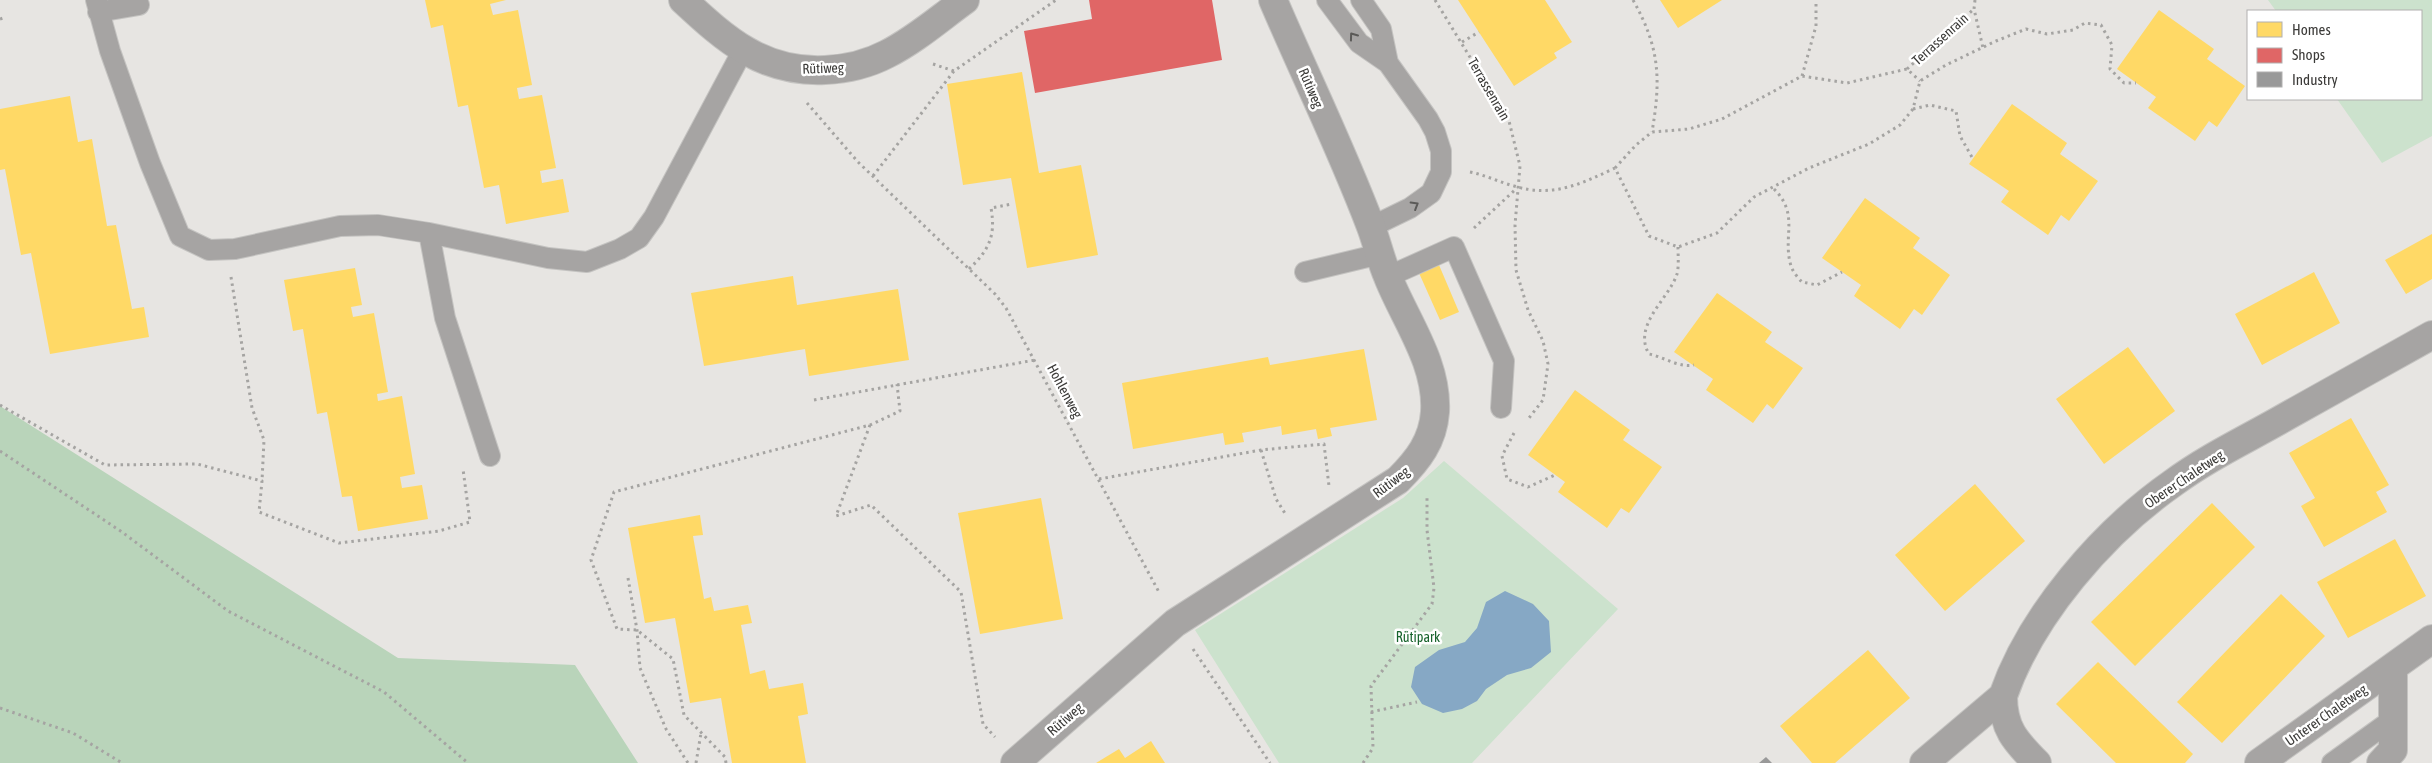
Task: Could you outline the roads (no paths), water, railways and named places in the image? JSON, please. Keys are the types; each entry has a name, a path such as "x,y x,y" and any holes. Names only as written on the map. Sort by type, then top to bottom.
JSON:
{"street":[{"name":"Rütiweg","path":"683,0 715,30 743,50 766,61 796,69 835,69 876,60 906,42 965,0"},
{"name":"Rütiweg","path":"1016,762 1175,623 1398,480 1419,460 1432,435 1435,411 1433,387 1427,362 1384,265 1371,227 1273,0"},
{"name":"Oberer Chaletweg","path":"1924,763 2003,696 2008,682 2033,635 2055,600 2096,549 2141,507 2200,465 2432,335"},
{"name":"Unterer Chaletweg","path":"2259,763 2432,639"},
{"path":"2381,763 2392,750 2393,668"},
{"path":"2003,696 2003,710 2009,730 2037,763"}],"lane":[{"path":"1327,0 1358,43 1388,63 1435,132 1441,151 1442,166 1438,181 1425,199 1371,227"},
{"path":"1361,0 1381,28 1388,63"},
{"path":"139,5 97,6 150,163 180,236 209,250 235,249 340,226 378,225 429,233 548,258 587,262 639,238 654,217 743,50"},
{"path":"429,233 445,318 490,456"},
{"path":"1304,272 1384,265 1454,247 1504,361 1501,408"},
{"path":"2332,763 2393,719"}],"water":[{"path":"1505,591 1533,604 1549,621 1551,652 1531,668 1507,675 1486,689 1477,701 1462,709 1443,713 1422,704 1411,687 1415,667 1439,650 1465,642 1477,628 1486,602"}],"park label":[{"name":"Rütipark","path":"1418,637"}]}
